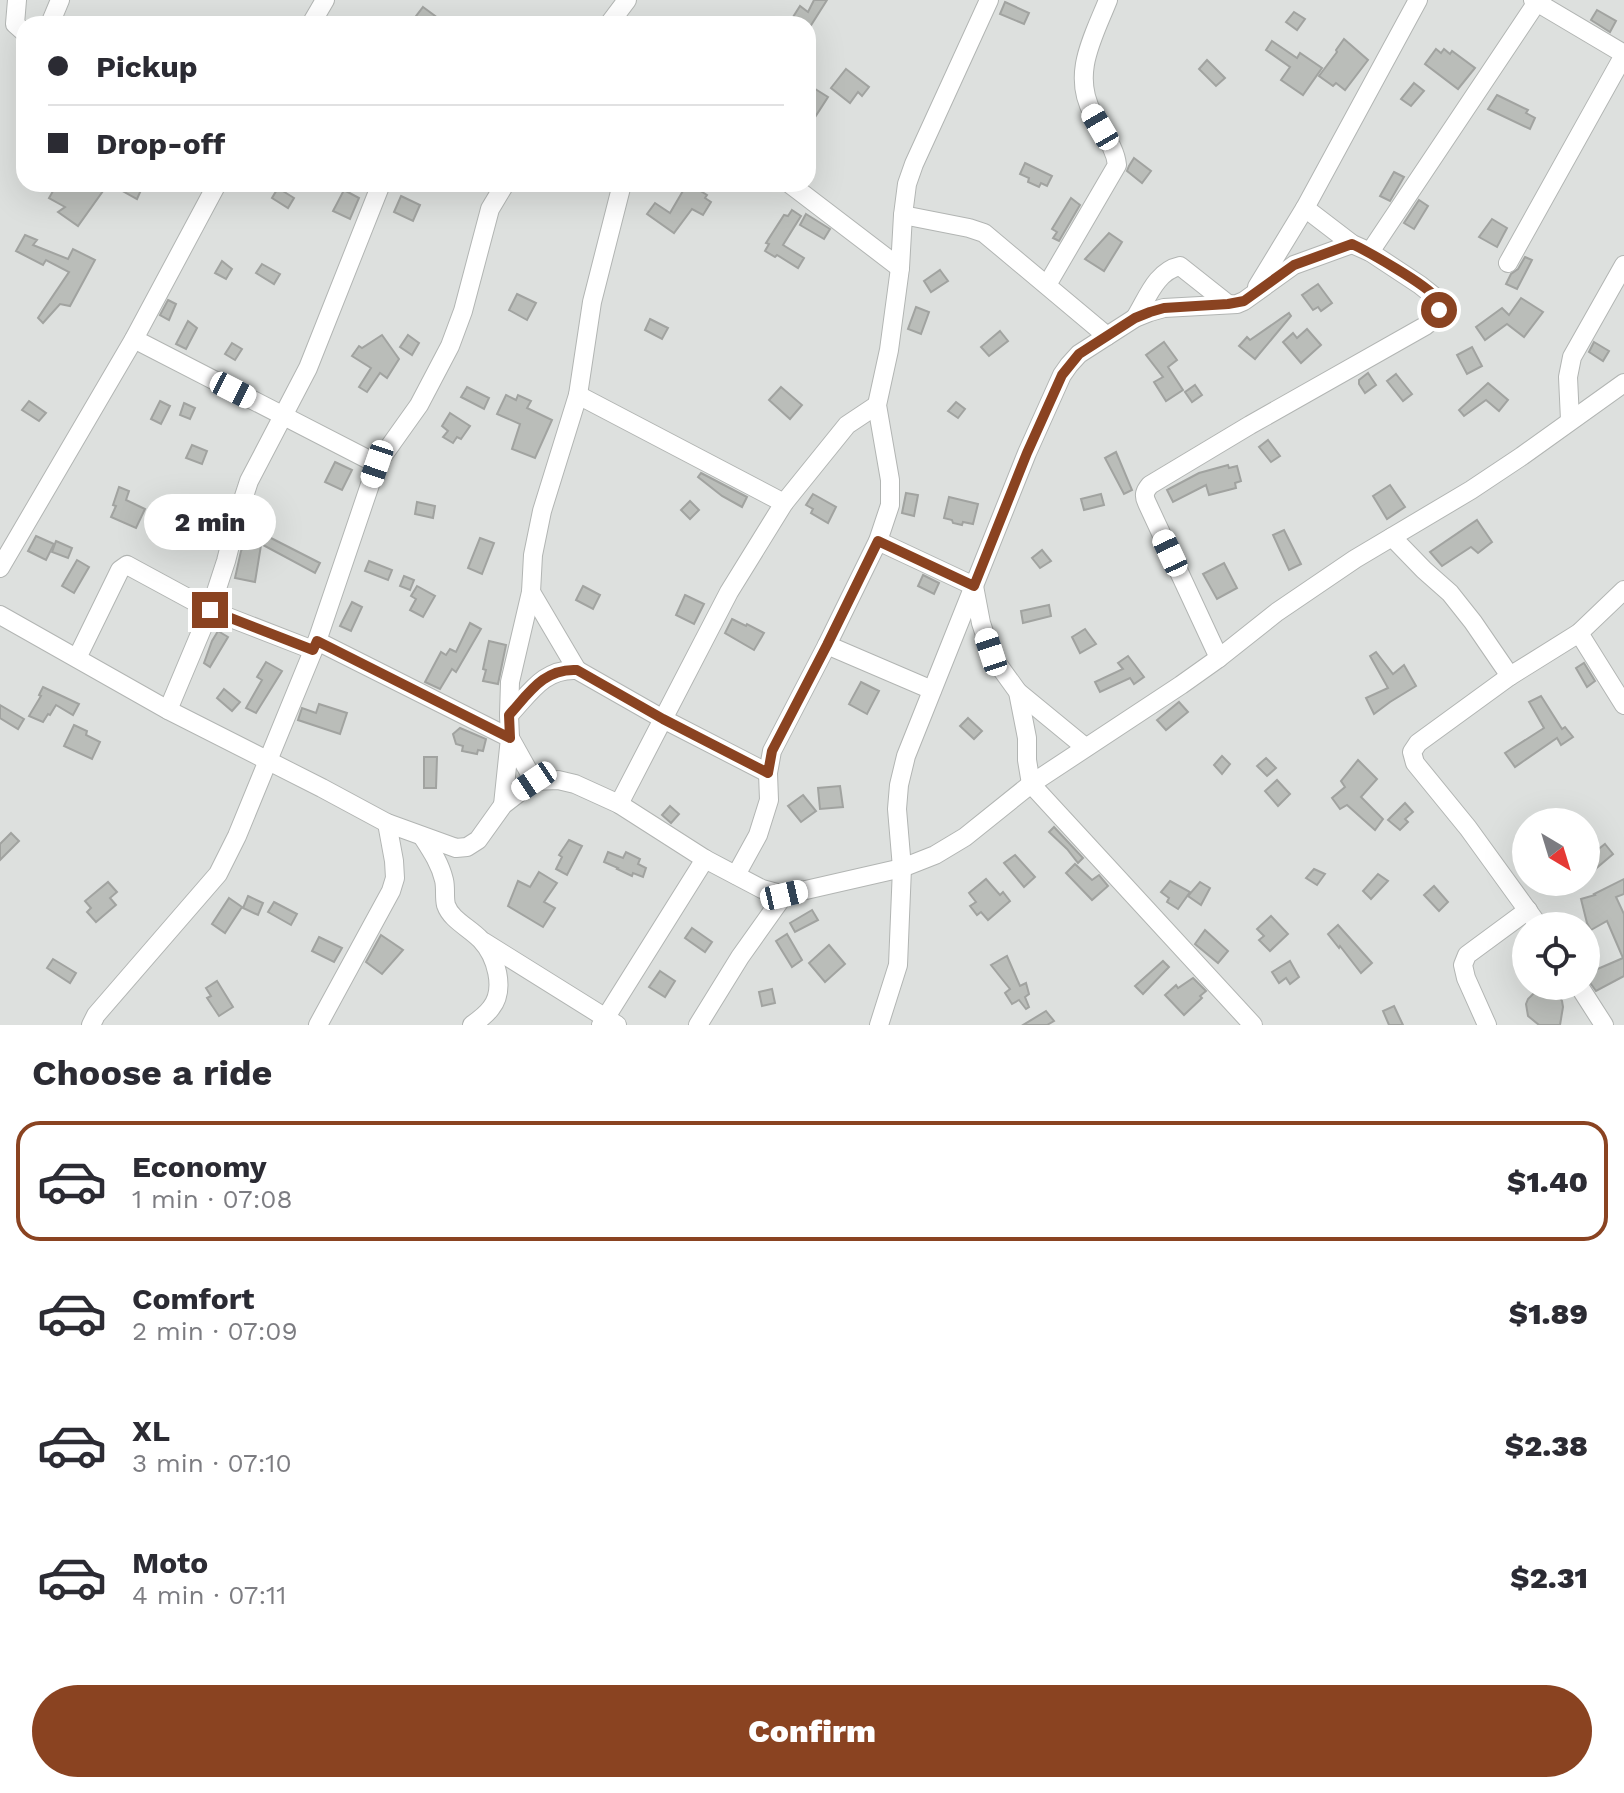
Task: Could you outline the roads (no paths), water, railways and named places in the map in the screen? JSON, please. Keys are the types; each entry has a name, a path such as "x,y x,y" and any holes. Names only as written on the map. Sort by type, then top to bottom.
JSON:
{"street":[{"path":"16,25 17,0"},
{"path":"736,875 758,835 769,800 768,773 772,751 878,541 890,505 890,480 877,405 889,350 907,184 989,0"},
{"path":"1047,285 1117,165 1116,156 1083,90 1083,68 1108,0"},
{"path":"1254,292 1305,208 1418,0"},
{"path":"1370,252 1535,1 1624,54 1508,263"},
{"path":"0,568 134,339 213,192"},
{"path":"168,710 210,610 249,481 308,368 378,192"},
{"path":"91,1025 96,1015 218,874 237,836 315,645 377,464 419,405 450,346 463,311 490,209 500,192"},
{"path":"503,805 510,738 510,682 531,592 533,555 542,511 578,395 592,302 620,192"},
{"path":"800,192 900,268"},
{"path":"1219,658 1144,496 1146,490 1250,425 1425,326 1439,310 1435,297 1370,252 1352,244 1305,208"},
{"path":"903,215 984,233 1107,336"},
{"path":"881,1024 898,965 902,868 897,809 906,756 1027,453 1062,375 1079,354 1135,318 1164,308 1244,301 1294,265 1352,244"},
{"path":"1570,420 1568,377 1572,357 1624,265"},
{"path":"1135,318 1165,272 1180,266 1228,304"},
{"path":"134,339 377,464"},
{"path":"0,615 168,710 387,823 422,836 456,848 467,847 478,840 503,805 534,781 558,780 575,784 619,804 705,859 762,889 784,895 902,868 935,855 965,837 1031,784 1219,658 1277,612 1355,559 1471,490 1624,383"},
{"path":"578,395 784,503"},
{"path":"619,804 729,592 784,503 847,425 877,405"},
{"path":"1392,537 1450,593 1510,676"},
{"path":"878,541 974,586"},
{"path":"77,658 120,570 127,565 210,610 315,645 510,738 534,781"},
{"path":"974,586 981,623 992,656 1018,692 1085,747"},
{"path":"1529,912 1468,828 1415,763 1412,752 1418,743 1510,676 1579,633 1624,590"},
{"path":"531,592 577,670"},
{"path":"1579,633 1624,705"},
{"path":"827,645 932,690"},
{"path":"509,715 545,677 564,669 577,670 768,773"},
{"path":"1018,692 1027,738 1031,784 1253,1025"},
{"path":"318,1025 391,891 395,878 394,861 387,823"},
{"path":"422,836 437,859 444,882 446,906 456,919 482,940 608,1022 705,859"},
{"path":"698,1025 740,957 784,895"},
{"path":"1487,1025 1463,965 1467,955 1512,930"},
{"path":"472,1025 491,1008 498,995 498,976 482,940"},
{"path":"1588,1000 1604,1025"}]}
